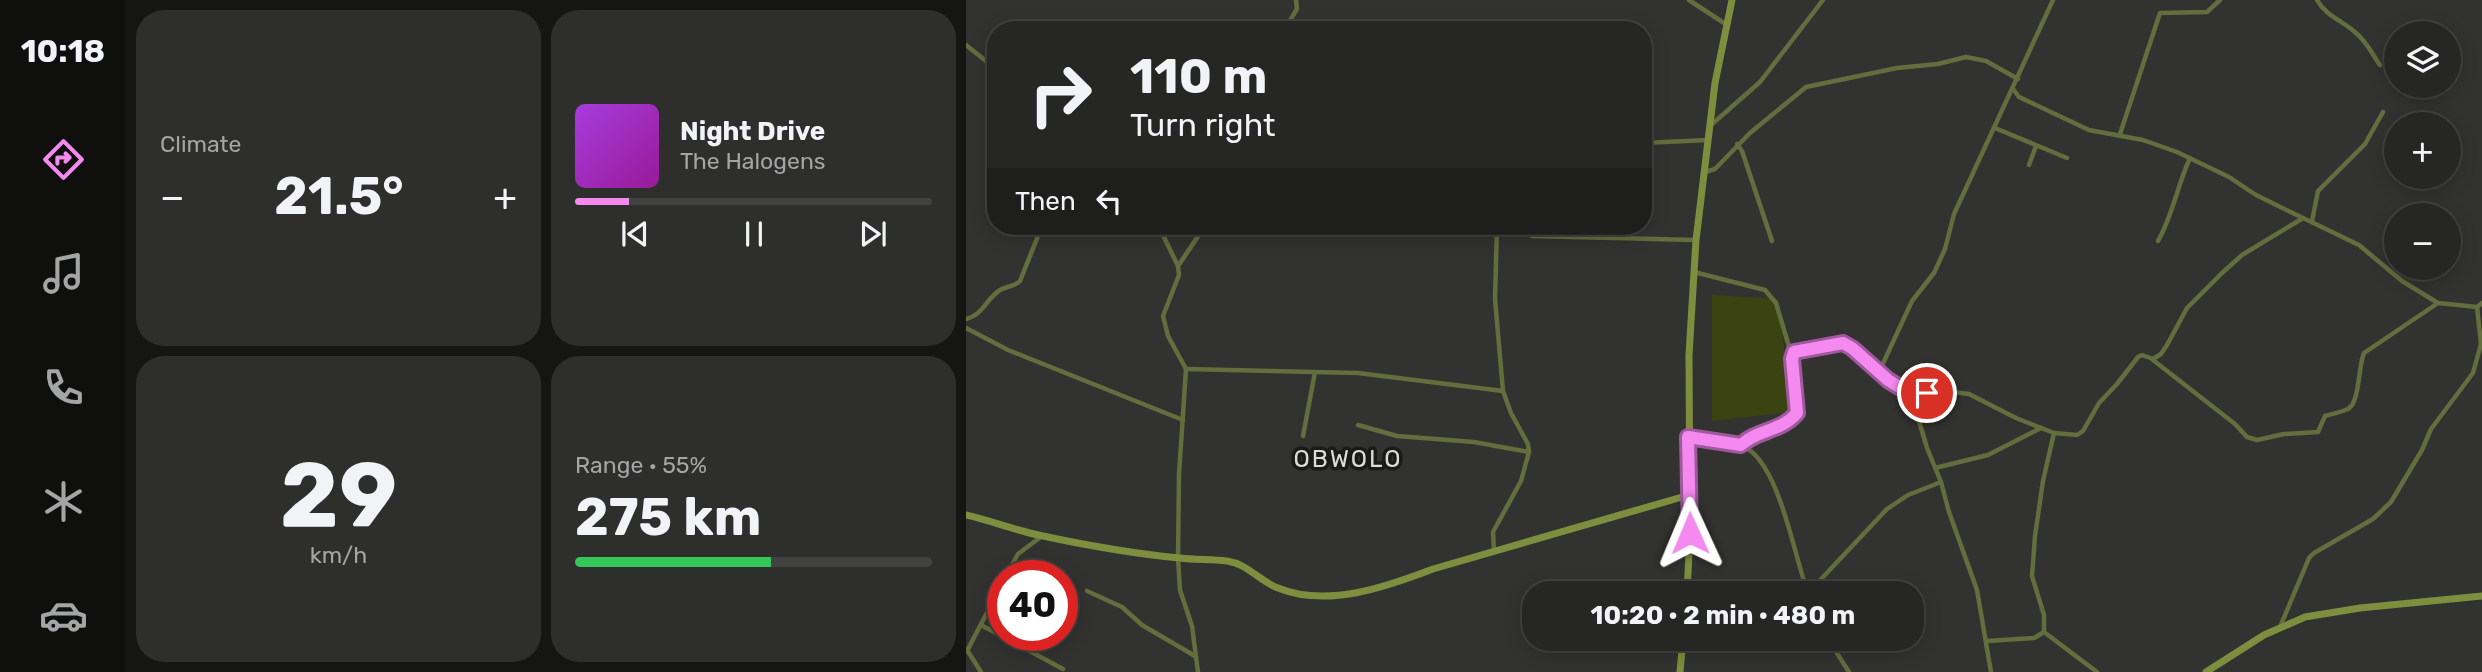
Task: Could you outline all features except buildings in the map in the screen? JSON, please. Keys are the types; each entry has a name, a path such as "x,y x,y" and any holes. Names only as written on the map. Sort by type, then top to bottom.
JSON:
{"street":[{"path":"1290,21 1297,9 1296,0"},
{"path":"1689,0 1728,26"},
{"path":"1687,581 1689,355 1696,240 1715,83 1732,0"},
{"path":"1710,125 1760,82 1823,0"},
{"path":"1879,372 1912,301 1934,273 1945,249 1954,214 2053,0"},
{"path":"2120,134 2160,13 2207,12 2220,0"},
{"path":"2317,0 2323,10 2357,33 2380,65"},
{"path":"966,45 987,62"},
{"path":"1704,172 1716,169 1737,144 1806,87 1966,57 1986,61 2018,79"},
{"path":"2014,89 2019,97 2089,130 2143,140 2229,177 2256,195 2360,245 2402,281 2438,303 2477,307 2482,303"},
{"path":"2312,221 2318,191 2365,144 2383,112"},
{"path":"1995,128 2067,158"},
{"path":"1652,143 1708,140"},
{"path":"1737,144 1742,151 1772,241"},
{"path":"2029,165 2036,146"},
{"path":"2158,241 2168,224 2190,158"},
{"path":"2153,359 2161,354 2187,308 2222,273 2242,255 2303,219"},
{"path":"966,319 978,314 996,293 1020,281 1038,235"},
{"path":"1163,235 1180,275 1163,316 1168,336 1186,369 1179,474 1178,558 1180,590 1192,626 1198,672"},
{"path":"1178,266 1199,235"},
{"path":"1494,551 1493,532 1521,481 1529,452 1528,444 1503,391 1495,299 1497,235"},
{"path":"1532,236 1696,240"},
{"path":"1694,272 1765,290 1776,303 1790,350 1794,352 1843,343 1911,394 1974,580 1991,672"},
{"path":"1911,394 1943,391 1969,394 2016,418 2054,433 2077,435 2083,431 2099,403 2142,355 2153,359 2235,424 2247,437 2258,440 2284,434 2318,432 2325,416 2350,408 2354,402 2359,366 2364,353 2438,303"},
{"path":"2280,627 2309,558 2373,519 2391,502 2422,450 2431,429 2473,373 2481,344 2477,307"},
{"path":"966,328 1009,350 1183,420"},
{"path":"1741,445 1751,435 1781,427 1797,413 1792,359 1794,352"},
{"path":"1186,369 1359,373 1503,391"},
{"path":"1303,436 1315,372"},
{"path":"1358,425 1397,436 1474,442 1529,452"},
{"path":"1935,468 1988,455 2041,428"},
{"path":"2054,433 2043,481 2032,576 2044,615 2045,632 2097,672"},
{"path":"1688,437 1741,445 1752,452 1762,465 1783,508 1804,581"},
{"path":"1819,581 1887,509 1908,495 1941,482"},
{"path":"966,514 1042,536 1178,558 1230,561 1248,568 1263,582 1280,589 1300,594 1328,595 1362,592 1391,585 1433,569 1689,495"},
{"path":"1015,560 1018,554 1042,536"},
{"path":"1087,591 1122,607 1142,625 1196,656"},
{"path":"2206,672 2280,627 2305,617 2325,612 2482,596"},
{"path":"981,672 967,650 987,613"},
{"path":"981,625 1063,669"},
{"path":"1987,641 2034,638 2045,632"},
{"path":"1680,672 1682,651"},
{"path":"1836,651 1849,672"}],"green space":[{"path":"1712,295 1778,299 1792,412 1712,421"}],"district":[{"name":"OBWOLO","path":"1348,459"}],"route":[{"path":"1690,533 1688,437 1741,445 1751,435 1781,427 1792,419 1797,413 1792,359 1794,352 1843,343 1904,390 1911,394 1927,393"}]}
